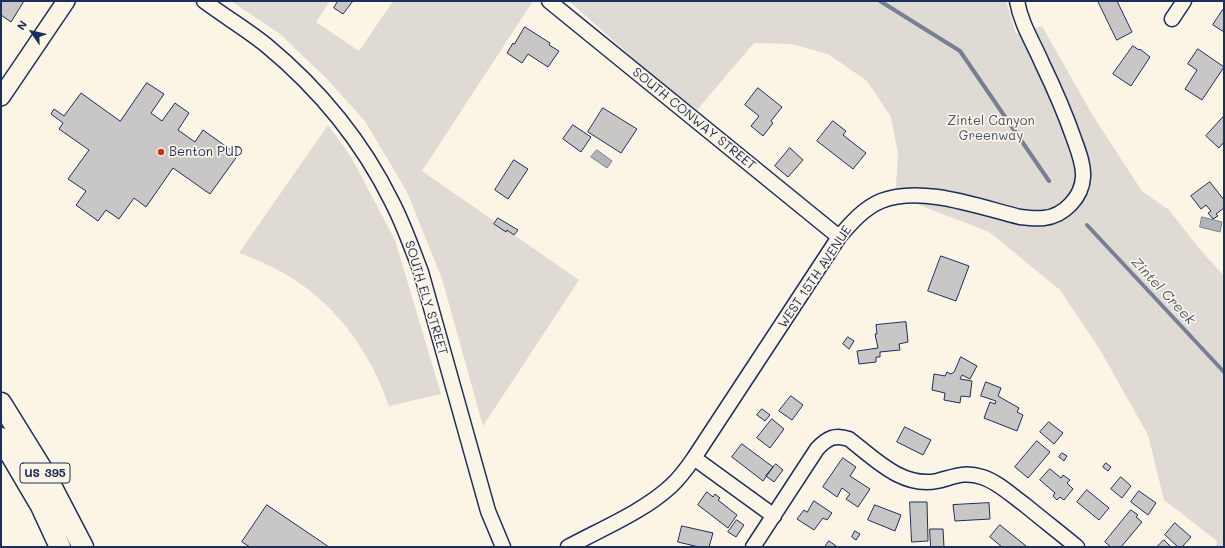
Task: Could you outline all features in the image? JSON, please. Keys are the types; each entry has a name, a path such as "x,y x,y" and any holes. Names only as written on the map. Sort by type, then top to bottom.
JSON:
{"highway":[{"name":"US 395","path":"1,403 45,474 83,547"},
{"name":"US 395","path":"1,438 41,506 60,547"}],"main road":[{"path":"1,96 66,1"}],"street":[{"name":"SOUTH ELY STREET","path":"204,1 265,45 293,69 349,131 376,172 392,202 410,242 421,272 488,511 503,547"},
{"name":"SOUTH CONWAY STREET","path":"549,1 839,237"},
{"name":"WEST 15TH AVENUE","path":"568,547 649,504 671,486 682,474 839,237 852,222 866,210 880,202 906,195 933,196 1020,217 1030,218 1045,218 1053,216 1072,204 1081,188 1083,177 1077,147 1068,122 1019,13 1018,1"},
{"path":"1172,20 1184,1"},
{"path":"753,547 817,449 823,442 835,437 842,437 849,439 892,472 915,482 938,481 962,474 972,474 992,481 1078,547"},
{"path":"694,458 774,516"}],"green space":[{"path":"231,1 330,1 316,22 359,51 393,1 533,1 422,171 579,280 483,426 442,279 407,192 365,121 326,78 280,34"},
{"name":"Zintel Canyon Greenway","path":"569,1 1006,1 1016,34 1042,26 1093,116 1142,191 1169,210 1198,247 1224,276 1224,547 1216,547 1217,541 1164,500 1148,435 1099,348 1060,290 989,232 912,202 896,188 898,154 891,117 867,81 828,54 791,44 754,43 697,110 655,78"},
{"path":"328,125 350,155 395,240 441,394 389,406 372,367 347,328 333,312 317,296 281,271 239,253"}],"shaded area":[{"path":"597,150 612,161 607,168 591,157"},
{"path":"1202,217 1222,222 1220,232 1200,227"}],"building":[{"path":"1,1 24,1 11,22 1,15"},
{"path":"338,1 353,1 343,14 334,8"},
{"path":"1098,1 1117,1 1132,32 1117,40"},
{"path":"1224,8 1224,32 1213,25"},
{"path":"525,27 550,43 549,45 559,51 548,67 528,54 522,63 507,53"},
{"path":"1133,46 1139,50 1140,49 1150,57 1131,86 1113,74"},
{"path":"1198,49 1224,67 1202,100 1185,89 1197,70 1188,64"},
{"name":"Benton PUD","path":"147,83 164,94 151,113 162,121 175,103 189,113 178,130 195,142 203,130 238,155 210,194 173,168 146,207 134,198 119,219 106,210 98,221 76,205 86,191 68,179 89,150 59,129 63,123 51,114 54,109 64,116 81,93 120,121"},
{"path":"758,88 782,107 771,121 773,123 763,136 751,126 759,116 745,105"},
{"path":"603,108 637,129 621,153 588,132"},
{"path":"1224,116 1224,142 1219,148 1206,136"},
{"path":"833,121 846,131 843,135 866,153 853,169 817,141"},
{"path":"573,125 591,137 581,152 563,139"},
{"path":"790,148 803,160 788,177 775,166"},
{"path":"514,160 528,169 508,199 495,190"},
{"path":"1210,182 1224,200 1224,208 1216,214 1218,216 1213,219 1208,213 1211,211 1206,205 1201,209 1191,196"},
{"path":"498,218 518,230 514,235 507,230 506,232 494,224"},
{"path":"941,256 969,266 956,301 928,291"},
{"path":"906,322 908,342 899,344 900,350 880,352 880,357 876,357 876,362 859,364 857,351 878,348 875,334 877,334 876,325"},
{"path":"848,337 854,341 849,349 843,344"},
{"path":"961,357 977,366 970,379 962,375 960,379 972,381 970,397 961,396 960,403 944,400 945,393 932,390 934,374 945,376 947,372 951,374 954,372"},
{"path":"986,382 1001,388 998,396 1019,408 1017,412 1023,415 1017,431 984,418 990,402 995,404 996,401 981,396"},
{"path":"791,396 803,405 792,420 779,411"},
{"path":"762,409 770,415 765,421 757,415"},
{"path":"772,419 784,429 770,448 757,438"},
{"path":"1049,422 1063,433 1054,444 1040,432"},
{"path":"905,427 931,440 923,455 897,442"},
{"path":"1037,441 1050,452 1028,478 1015,467"},
{"path":"742,444 773,467 763,481 732,457"},
{"path":"1062,453 1067,456 1064,461 1059,457"},
{"path":"843,458 856,467 850,476 870,489 858,507 846,499 850,494 842,488 837,497 823,487"},
{"path":"1106,463 1111,467 1108,471 1103,467"},
{"path":"776,464 783,470 774,482 766,476"},
{"path":"1050,469 1061,478 1063,475 1070,480 1067,483 1073,489 1064,500 1060,497 1057,500 1053,496 1055,493 1040,480"},
{"path":"1121,477 1131,486 1122,498 1111,489"},
{"path":"1087,490 1109,508 1099,520 1077,502"},
{"path":"1139,491 1156,503 1148,515 1131,502"},
{"path":"707,492 713,497 715,494 720,498 718,500 737,515 728,528 698,505"},
{"path":"814,501 832,513 827,520 823,518 814,530 797,519 804,510 807,512"},
{"path":"910,502 927,502 928,541 912,542"},
{"path":"989,503 990,519 955,521 953,505"},
{"path":"267,505 329,547 250,547 242,542"},
{"path":"875,505 901,515 895,531 868,520"},
{"path":"1131,510 1138,515 1136,517 1142,522 1121,547 1111,547 1105,542"},
{"path":"737,520 744,525 736,537 728,532"},
{"path":"1175,523 1191,537 1182,547 1178,547 1165,535"},
{"path":"1000,525 1026,546 1002,547 990,537"},
{"path":"682,526 713,533 709,547 699,547 678,542"},
{"path":"930,529 943,529 944,547 931,547"},
{"path":"855,531 860,534 856,540 852,537"},
{"path":"1164,540 1171,547 1157,547"},
{"path":"829,541 836,546 825,547"}],"waterway":[{"name":"Zintel Creek","path":"880,1 960,51 1049,181"},
{"name":"Zintel Creek","path":"1087,225 1224,372"}],"place":[{"name":"Benton PUD","path":"161,152"}]}
